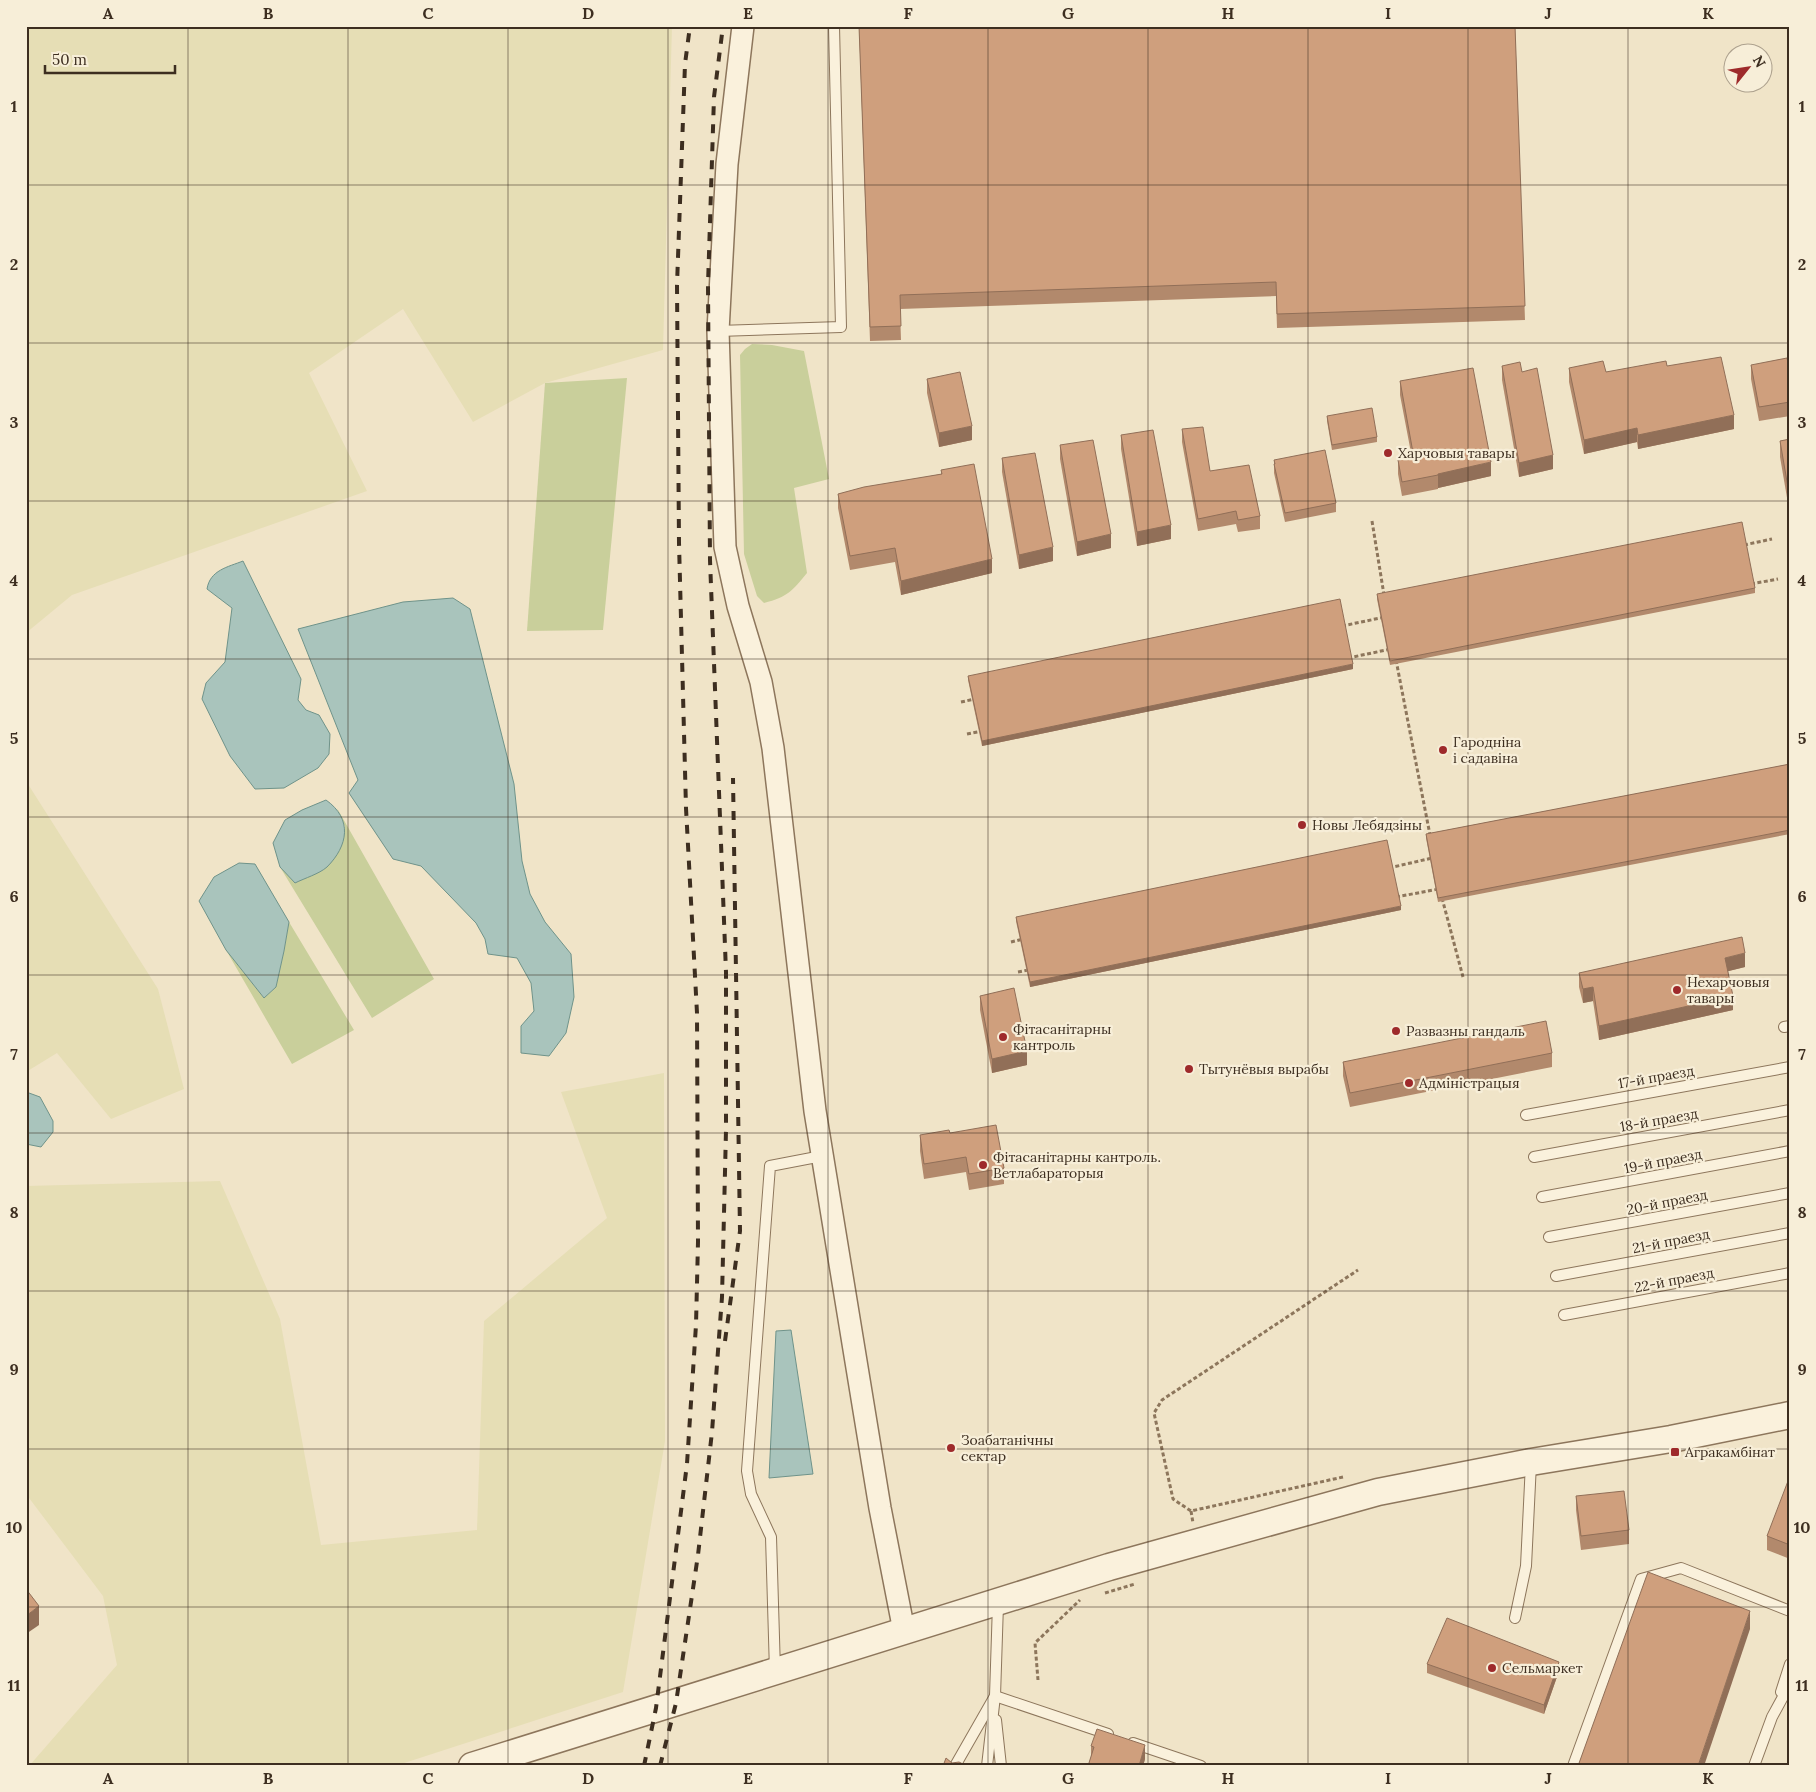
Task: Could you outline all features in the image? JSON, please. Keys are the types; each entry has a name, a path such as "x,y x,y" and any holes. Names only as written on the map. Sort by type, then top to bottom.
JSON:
{"street":[{"path":"743,26 727,164 718,332 725,547 738,606 760,682 773,748 815,1111 880,1508 904,1631"},
{"path":"472,1766 527,1756 998,1600 1378,1492 1531,1462 1672,1439 1790,1416"}],"lane":[{"path":"718,332 841,327 834,26"},
{"name":"17-й праезд","path":"1526,1115 1790,1066"},
{"name":"18-й праезд","path":"1534,1157 1790,1110"},
{"name":"19-й праезд","path":"1542,1197 1790,1151"},
{"path":"776,1672 771,1537 752,1494 747,1471 770,1166 822,1156"},
{"name":"20-й праезд","path":"1549,1238 1790,1193"},
{"name":"21-й праезд","path":"1556,1276 1790,1233"},
{"name":"22-й праезд","path":"1564,1315 1790,1273"},
{"path":"1516,1618 1526,1566 1531,1462"},
{"path":"1573,1766 1641,1580 1681,1568 1790,1611"},
{"path":"987,1766 994,1700 998,1600"},
{"path":"1754,1766 1790,1664"},
{"path":"1772,1717 1790,1684"},
{"path":"994,1700 1201,1766"},
{"path":"955,1766 994,1700"},
{"path":"994,1700 1001,1766"}],"path":[{"path":"1372,521 1384,598"},
{"path":"1743,545 1772,540"},
{"path":"1750,584 1778,579"},
{"path":"1340,626 1388,617 1389,625"},
{"path":"1346,658 1394,649 1392,641"},
{"path":"1395,658 1430,839"},
{"path":"961,702 980,698"},
{"path":"968,734 987,730"},
{"path":"1384,869 1434,858 1435,865"},
{"path":"1438,881 1463,977"},
{"path":"1392,898 1440,888"},
{"path":"1011,942 1031,938"},
{"path":"1018,972 1037,968"},
{"path":"1197,1542 1191,1511 1173,1499 1154,1413 1162,1400 1358,1270"},
{"path":"1191,1511 1343,1477"},
{"path":"1098,1595 1135,1584"},
{"path":"1038,1680 1035,1643 1079,1600 1088,1598"}],"shaded area":[{"path":"26,26 672,26 663,350 545,383 473,422 403,309 309,373 367,491 72,595 26,633"},
{"path":"26,781 158,989 184,1089 111,1119 57,1053 26,1072"},
{"path":"664,1073 665,1441 623,1692 395,1766 29,1766 117,1665 103,1596 26,1494 26,1186 220,1181 280,1319 321,1545 477,1530 484,1321 607,1218 561,1092"}],"green space":[{"path":"752,344 772,345 804,351 829,479 794,488 807,573 789,593 764,603 757,596 744,554 740,355"},
{"path":"627,378 603,630 527,631 545,383"},
{"path":"337,808 434,979 372,1018 280,867 295,883 345,827"},
{"path":"289,922 354,1030 292,1064 226,950 264,998 276,987"}],"water":[{"path":"243,561 301,679 298,700 306,710 319,715 330,734 329,754 318,768 284,788 255,789 230,756 202,699 206,683 225,662 232,608 207,589 212,577 216,573"},
{"path":"453,598 470,609 514,784 522,861 530,894 545,922 571,954 574,997 566,1033 549,1056 521,1053 521,1026 534,1011 531,983 517,958 488,954 485,939 476,923 421,866 393,859 349,793 358,780 298,629 403,602"},
{"path":"326,800 335,807 344,824 343,842 340,850 327,867 295,883 280,867 273,843 285,820 302,810"},
{"path":"239,863 255,864 289,922 276,987 264,998 226,950 199,901 214,877"},
{"path":"29,1093 40,1097 53,1121 53,1132 41,1147 26,1144 26,1094"},
{"path":"791,1330 813,1474 769,1478 776,1331"}],"building":[{"path":"859,26 1515,26 1525,306 1277,314 1276,282 900,295 901,326 870,327"},
{"path":"1721,357 1734,415 1638,435 1637,428 1584,440 1569,368 1603,361 1606,372 1666,361 1667,366"},
{"path":"1787,358 1790,372 1790,402 1759,407 1751,365"},
{"path":"1520,362 1522,372 1537,368 1553,455 1519,463 1502,366"},
{"path":"1473,368 1491,462 1402,482 1398,460 1414,458 1400,381"},
{"path":"960,372 972,426 939,433 927,379"},
{"path":"1372,408 1377,437 1332,445 1327,416"},
{"path":"1203,427 1210,471 1249,465 1260,516 1238,520 1236,511 1198,519 1182,429"},
{"path":"1153,430 1171,525 1137,532 1121,435"},
{"path":"1790,439 1790,499 1780,441"},
{"path":"1093,440 1111,534 1077,542 1060,445"},
{"path":"1325,450 1336,503 1285,513 1274,460"},
{"path":"1035,453 1053,547 1019,555 1002,458"},
{"path":"974,464 992,559 901,581 895,548 850,556 838,494 864,487 942,474 941,470"},
{"path":"1742,522 1755,588 1390,661 1377,594"},
{"path":"1340,599 1353,664 982,741 968,676"},
{"path":"1790,764 1790,830 1438,898 1426,834"},
{"path":"1387,840 1401,906 1030,982 1016,917"},
{"path":"1742,937 1745,953 1725,958 1733,996 1599,1026 1593,987 1583,989 1579,973"},
{"name":"Фітасанітарны кантроль","path":"1014,988 1027,1051 992,1059 980,996"},
{"path":"1546,1021 1552,1053 1350,1093 1343,1062"},
{"path":"996,1125 1004,1168 969,1174 966,1157 924,1164 920,1135 949,1130 950,1133"},
{"path":"1788,1481 1790,1482 1790,1545 1767,1536"},
{"path":"1624,1491 1629,1530 1581,1536 1576,1496"},
{"path":"1648,1572 1750,1611 1698,1766 1578,1766"},
{"path":"26,1589 39,1606 26,1616"},
{"path":"1447,1618 1559,1662 1544,1705 1427,1664"},
{"path":"1097,1729 1145,1745 1139,1766 1088,1766 1094,1747 1091,1746"},
{"path":"946,1758 952,1763 959,1762 967,1766 943,1766"}],"railway":[{"path":"644,1766 656,1708 687,1464 696,1325 698,1242 697,1013 686,808 679,543 677,285 685,64 690,26"},
{"path":"660,1766 676,1703 698,1555 712,1432 722,1297 726,1130 726,972 710,560 708,285 714,97 723,26"},
{"path":"725,1341 740,1231 733,778"}],"place":[{"name":"Харчовыя тавары","path":"1388,453"},
{"name":"Гародніна і садавіна","path":"1443,750"},
{"name":"Новы Лебядзіны","path":"1302,825"},
{"name":"Нехарчовыя тавары","path":"1677,990"},
{"name":"Развазны гандаль","path":"1396,1031"},
{"name":"Фітасанітарны кантроль","path":"1003,1037"},
{"name":"Тытунёвыя вырабы","path":"1189,1069"},
{"name":"Адміністрацыя","path":"1409,1083"},
{"name":"Фітасанітарны кантроль. Ветлабараторыя","path":"983,1165"},
{"name":"Зоабатанічны сектар","path":"951,1448"},
{"name":"Агракамбінат","path":"1675,1452"},
{"name":"Сельмаркет","path":"1492,1668"}]}
